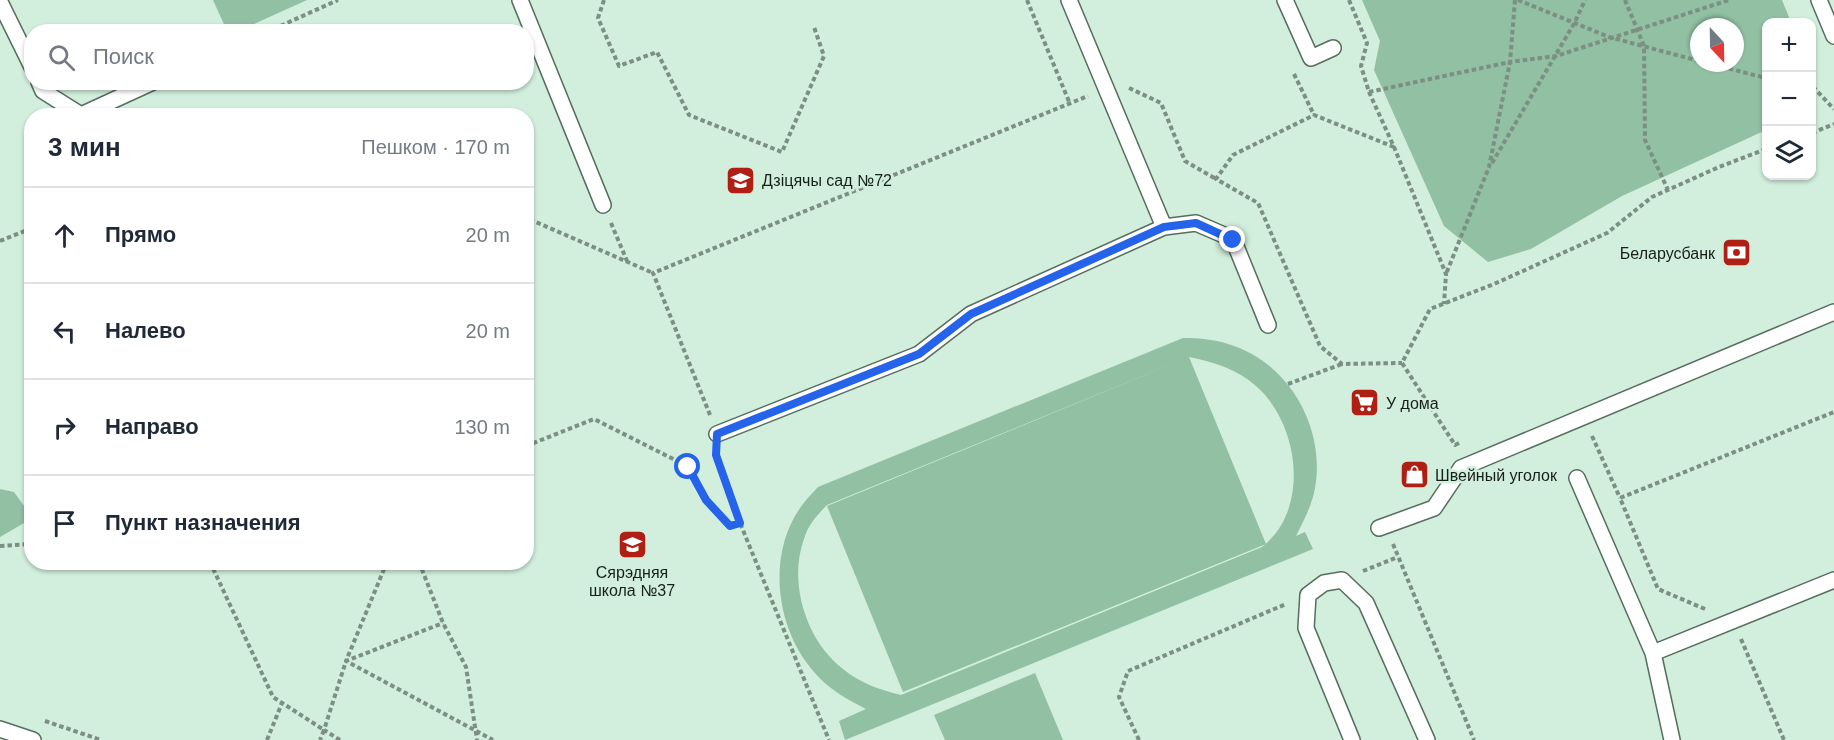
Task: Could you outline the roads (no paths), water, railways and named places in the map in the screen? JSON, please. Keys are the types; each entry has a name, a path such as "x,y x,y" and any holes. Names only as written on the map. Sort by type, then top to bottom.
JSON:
{"lane":[{"path":"520,0 530,24"},
{"path":"1069,0 1164,227"},
{"path":"1285,0 1311,57 1333,48"},
{"path":"1819,0 1834,36"},
{"path":"0,2 24,51"},
{"path":"534,35 603,205"},
{"path":"43,90 70,108"},
{"path":"96,108 136,90"},
{"path":"717,434 919,354 971,314 1164,227 1196,223 1233,240 1269,326"},
{"path":"1382,527 1434,508 1461,468 1834,312"},
{"path":"1577,478 1653,653 1672,740"},
{"path":"1352,740 1306,628 1308,595 1324,583 1342,580 1366,603 1427,740"},
{"path":"1653,653 1834,580"},
{"path":"0,729 33,740"}],"place":[{"name":"Дзіцячы сад №72","path":"741,180"},
{"name":"Беларусбанк","path":"1736,253"},
{"name":"У дома","path":"1365,403"},
{"name":"Швейный уголок","path":"1414,475"},
{"name":"Сярэдняя школа №37","path":"632,544"}]}
